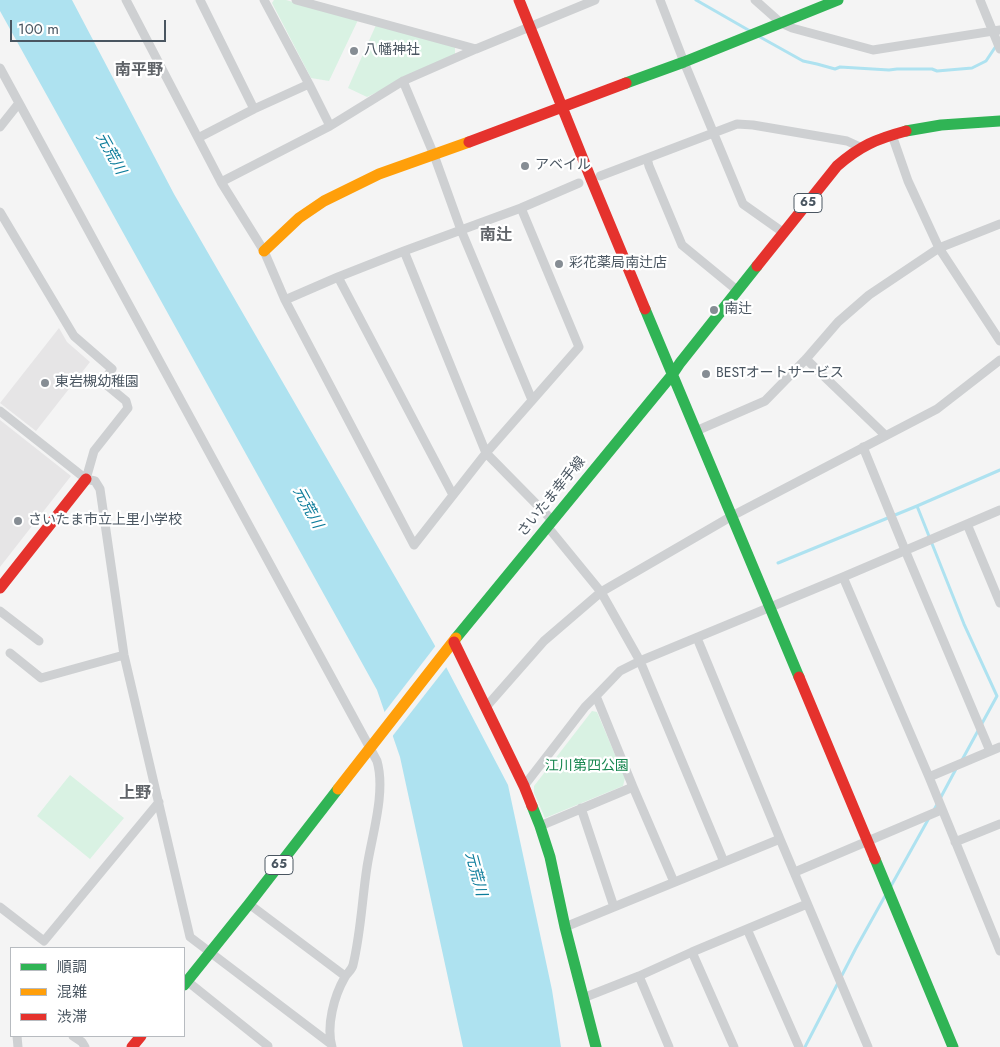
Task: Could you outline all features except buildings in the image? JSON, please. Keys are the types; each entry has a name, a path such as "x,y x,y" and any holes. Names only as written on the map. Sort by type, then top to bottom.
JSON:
{"street":[{"path":"126,0 221,182 264,251 286,300 414,545 486,453 578,347 521,208"},
{"path":"200,0 254,109"},
{"path":"264,0 330,126"},
{"path":"296,0 476,49"},
{"path":"519,0 561,107 672,375 953,1047"},
{"path":"221,182 330,126 403,81 595,0"},
{"path":"660,0 743,204 784,234"},
{"path":"755,0 781,23 792,28 873,50 996,30"},
{"path":"264,251 300,218 324,200 379,174 684,62 838,0"},
{"path":"980,0 996,30 1000,49"},
{"path":"0,68 372,746 380,772 380,792 367,868 360,931 352,968 345,976 338,992 330,1024 331,1046"},
{"path":"403,81 434,155 460,230 532,400"},
{"path":"198,138 254,109 309,84"},
{"path":"0,128 19,103"},
{"name":"さいたま幸手線","path":"185,983 450,646 672,375 837,166 860,147 917,128 943,124 1000,121"},
{"path":"600,176 738,124 847,141 860,147"},
{"path":"892,135 908,182 939,248 1000,342"},
{"path":"647,158 682,245 738,291"},
{"path":"286,300 338,277 521,208 579,183"},
{"path":"0,212 74,336 112,369 103,382 126,401 128,408 94,451 86,479 0,588"},
{"path":"696,431 765,401 806,360 838,322 869,295 939,248 1000,224"},
{"path":"404,251 486,453 549,523 601,592 640,661 724,862"},
{"path":"338,277 453,495"},
{"path":"806,360 886,435"},
{"path":"486,708 544,641 601,592 732,516 936,409 1000,360"},
{"path":"0,411 86,479 95,481 100,489 124,655 190,937 331,1046"},
{"path":"863,447 990,751"},
{"path":"524,786 585,707 620,671 1000,510"},
{"path":"967,524 1000,603"},
{"path":"843,577 929,777 1000,951"},
{"path":"0,611 39,641"},
{"path":"697,638 868,1047"},
{"path":"450,646 486,708 524,786 540,826 550,857 582,998 596,1047"},
{"path":"10,653 41,678 124,655"},
{"path":"596,696 674,882"},
{"path":"929,777 1000,747"},
{"path":"540,826 633,787"},
{"path":"0,907 41,944 159,802"},
{"path":"581,808 614,907"},
{"path":"795,872 867,840 942,810"},
{"path":"955,842 1000,824"},
{"path":"565,927 780,839"},
{"path":"249,904 345,976"},
{"path":"582,998 639,976 807,904"},
{"path":"747,930 799,1047"},
{"path":"692,952 734,1047"},
{"path":"639,976 668,1047"},
{"path":"185,983 268,1046"},
{"path":"74,1037 82,1042 85,1047"}],"shaded area":[{"name":"東岩槻幼稚園","path":"59,328 67,342 90,362 36,431 0,403"},
{"name":"さいたま市立上里小学校","path":"0,420 71,476 0,567"}],"green space":[{"path":"274,0 286,0 358,20 329,81 311,78 272,3"},
{"path":"376,25 455,47 455,55 367,97 348,88"},
{"name":"江川第四公園","path":"592,711 597,712 625,778 623,786 545,818 534,793 534,786"},
{"path":"70,775 124,818 90,859 37,816"}],"water":[{"name":"元荒川","path":"0,0 72,0 174,194 434,644 508,785 552,990 561,1047 463,1047 400,757 377,690 0,11"}],"pier":[{"path":"437,644 448,665 391,738 383,714"}],"waterway":[{"path":"696,0 750,31"},
{"path":"760,37 803,61 835,69 840,67 889,70 932,69 937,71 972,68 986,61 996,46"},
{"path":"778,563 1000,470"},
{"path":"917,506 964,624 997,696 962,760"},
{"path":"934,810 957,767"},
{"path":"891,886 929,818"},
{"path":"805,1047 885,896"}],"traffic: fast":[{"path":"626,83 684,62 838,0"},
{"path":"906,131 941,125 1000,121"},
{"path":"456,638 672,375 757,266"},
{"path":"645,309 799,677"},
{"path":"185,984 338,789"},
{"path":"532,806 550,857 565,927 596,1047"},
{"path":"875,859 953,1047"}],"traffic: slow":[{"path":"264,251 299,218 324,201 379,174 469,142"},
{"path":"338,789 456,638"}],"traffic: jam":[{"path":"519,0 645,309"},
{"path":"469,142 626,83"},
{"path":"757,266 837,166 853,153 869,144 906,131"},
{"path":"0,588 86,479"},
{"path":"454,642 532,806"},
{"path":"799,677 875,859"},
{"path":"132,1047 140,1037"}],"place":[{"name":"八幡神社","path":"354,51"},
{"name":"アベイル","path":"525,166"},
{"name":"彩花薬局南辻店","path":"559,264"},
{"name":"南辻","path":"714,310"},
{"name":"BESTオートサービス","path":"706,374"},
{"name":"東岩槻幼稚園","path":"45,383"},
{"name":"さいたま市立上里小学校","path":"18,521"}],"district":[{"name":"南平野","path":"139,71"},
{"name":"南辻","path":"496,236"},
{"name":"上野","path":"135,794"}]}
